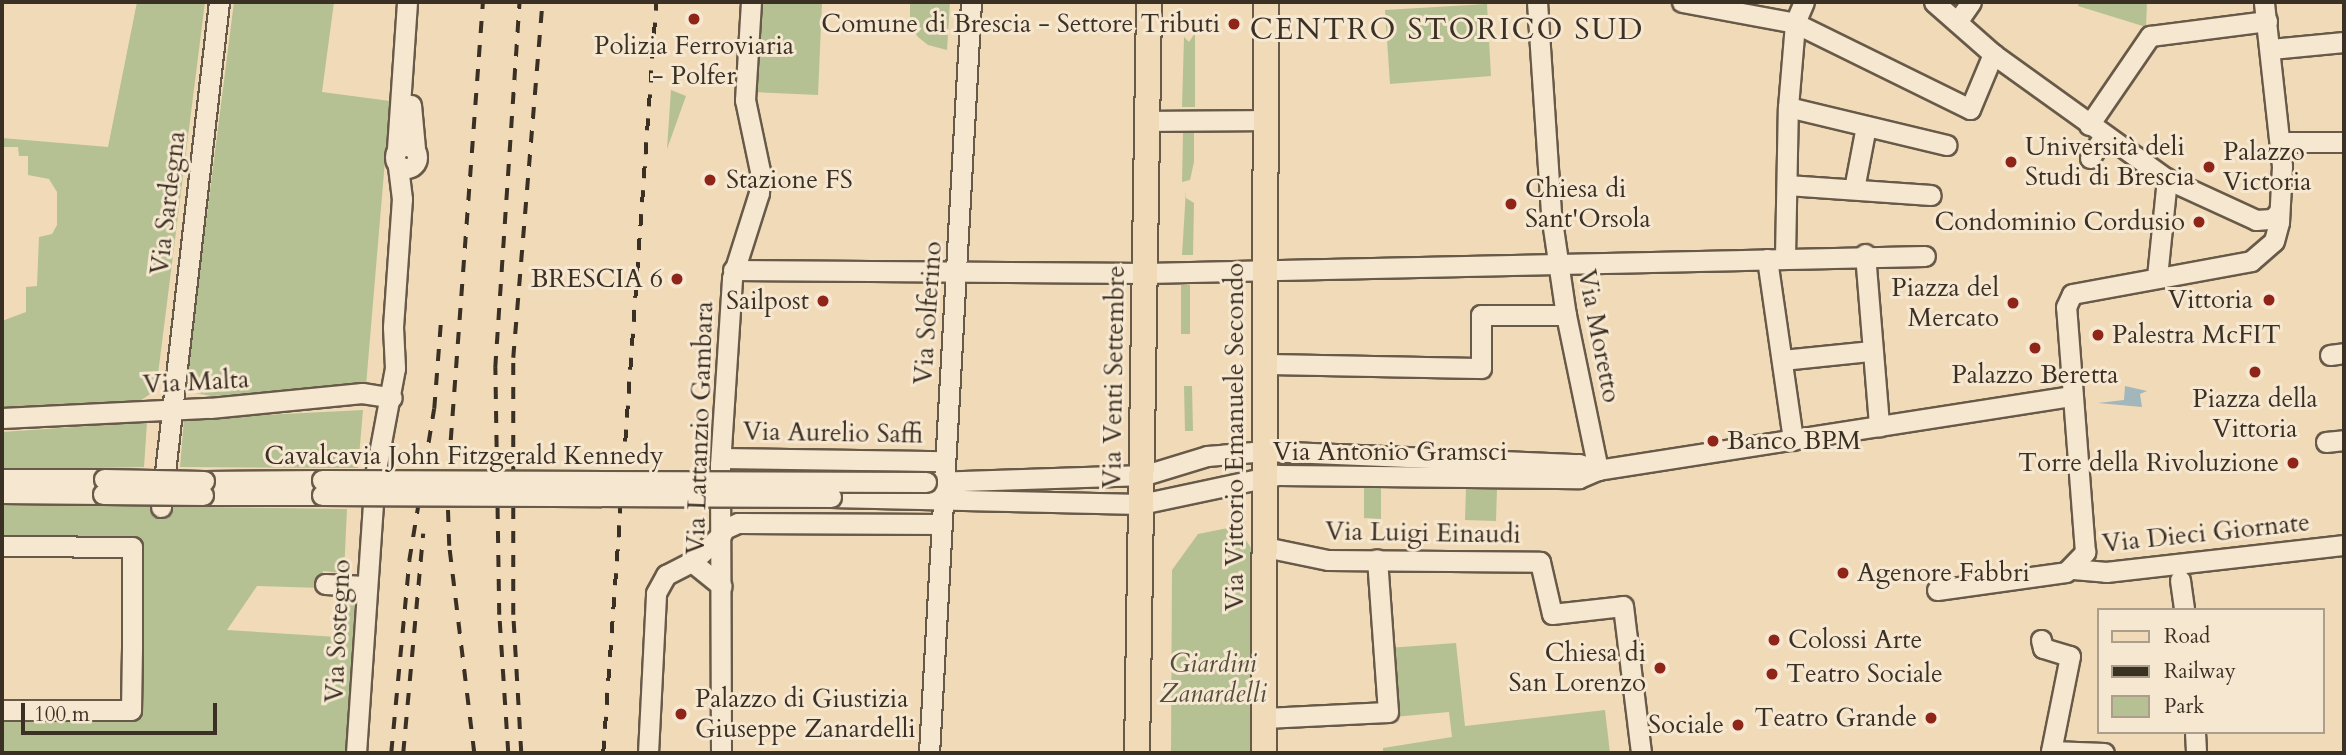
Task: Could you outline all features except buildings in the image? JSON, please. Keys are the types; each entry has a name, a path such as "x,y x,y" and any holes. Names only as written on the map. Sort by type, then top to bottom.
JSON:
{"main road":[{"name":"Via Venti Settembre","path":"1137,753 1139,533 1145,475 1149,2"},
{"name":"Via Vittorio Emanuele Secondo","path":"1264,753 1266,2"}],"street":[{"name":"Via Sardegna","path":"161,507 169,410 219,2"},
{"path":"387,397 387,341 393,327 405,157 407,2"},
{"path":"405,157 418,2"},
{"name":"Via Lattanzio Gambara","path":"721,753 721,458 733,271 759,193 760,171 745,100 751,2"},
{"name":"Via Solferino","path":"929,753 940,524 934,490 945,461 958,271 971,2"},
{"name":"Via Moretto","path":"1537,2 1559,264 1566,315 1598,470"},
{"path":"1684,2 1795,23 1970,109 1993,54"},
{"path":"1793,440 1782,360 1776,258 1787,185 1788,107 1795,23 1804,2"},
{"path":"1934,2 1993,54 2167,179 2256,220 2272,219 2279,212"},
{"path":"1957,22 1971,2"},
{"path":"2072,396 2068,301 2079,291 2262,256 2277,232 2281,142 2265,11 2150,36 2097,131 2090,158"},
{"path":"2271,49 2344,42"},
{"path":"1788,107 1946,145"},
{"path":"1148,121 1266,120"},
{"path":"1854,189 1866,126"},
{"path":"2281,142 2344,142"},
{"path":"2157,278 2167,179"},
{"path":"1787,185 1931,195"},
{"path":"2256,220 2264,234 2262,256"},
{"path":"733,271 1266,272 1865,254 1925,256"},
{"path":"1865,254 1870,351 1879,426"},
{"path":"1265,364 1481,368 1481,314 1566,315"},
{"path":"1782,360 1870,351"},
{"name":"Via Malta","path":"2,418 169,410 362,393 387,397"},
{"name":"Via Antonio Gramsci","path":"1141,504 1231,488 1266,476 1579,478 1598,470 2072,396"},
{"name":"Via Dieci Giornate","path":"2072,396 2085,552 2073,569"},
{"name":"Via Sostegno","path":"356,753 365,651 365,586 375,475 371,442 387,397"},
{"name":"Via Antonio Gramsci","path":"1145,475 1207,456 1265,451 1579,464 1598,470"},
{"name":"Via Aurelio Saffi","path":"721,458 945,461"},
{"name":"Via Aurelio Saffi","path":"934,490 1145,475"},
{"name":"Cavalcavia John Fitzgerald Kennedy","path":"2,479 104,487"},
{"name":"Cavalcavia John Fitzgerald Kennedy","path":"2,493 104,487 934,490"},
{"path":"934,490 1055,502 1141,504"},
{"path":"1055,502 1088,513 1118,515 1139,533"},
{"path":"722,532 738,523 940,524"},
{"name":"Via Lattanzio Gambara","path":"648,753 656,593 666,575 692,562 722,532"},
{"name":"Via Dieci Giornate","path":"1937,590 2073,569 2106,572 2344,544"},
{"path":"2,546 132,547 132,648 131,710 2,710"},
{"name":"Via Luigi Einaudi","path":"1265,547 1328,560 1540,562 1552,614 1623,606 1641,753"},
{"path":"1264,718 1388,712 1377,559"},
{"name":"Via Lattanzio Gambara","path":"692,562 722,586"},
{"path":"2180,580 2184,608"},
{"path":"325,583 365,586"},
{"path":"2040,640 2043,648 2070,656 2051,751 2104,753"},
{"path":"2195,734 2196,753"}],"green space":[{"path":"137,2 205,2 156,390 140,401 2,410 2,321 26,312 26,287 37,286 39,237 52,234 57,225 57,192 49,179 28,175 28,156 19,156 18,147 2,147 2,138 108,147"},
{"path":"234,2 334,2 322,92 390,101 366,386 212,396 195,393 189,385 189,356"},
{"path":"762,2 822,2 818,95 752,92 757,6"},
{"path":"910,2 950,2 947,50 928,45 918,37 910,26"},
{"path":"2079,2 2147,2 2146,27 2078,6"},
{"path":"1487,4 1491,76 1390,84 1385,10"},
{"path":"1195,33 1195,107 1182,107 1184,37 1189,42"},
{"path":"671,90 686,96 667,149"},
{"path":"1183,132 1194,132 1194,162 1190,180 1182,182"},
{"path":"1186,190 1186,198 1194,203 1193,255 1182,255"},
{"path":"1181,285 1190,285 1190,334 1181,334"},
{"path":"1184,386 1192,386 1193,431 1185,431"},
{"path":"363,410 358,468 180,467 184,419"},
{"path":"147,422 144,467 2,470 2,432"},
{"path":"1364,483 1381,484 1381,519 1364,518"},
{"path":"1466,487 1497,488 1496,521 1465,520"},
{"path":"2,504 347,509 344,573 323,571 322,588 257,586 227,630 337,637 341,595 358,596 345,753 2,753 2,715 136,715 136,554 2,554"},
{"name":"Giardini Zanardelli","path":"1228,528 1242,534 1255,554 1256,753 1171,753 1172,570 1198,534"},
{"path":"1456,643 1465,726 1605,710 1610,753 1383,753 1383,748 1452,737 1449,712 1393,717 1388,648"}],"water":[{"path":"2125,386 2147,391 2140,394 2142,407 2098,403 2124,400"}],"railway":[{"path":"474,753 449,546 447,488 483,2"},
{"path":"508,753 499,615 495,368 519,2"},
{"path":"521,753 513,615 513,358 542,2"},
{"path":"603,753 656,2"},
{"path":"391,753 409,561 434,409 441,317"},
{"path":"403,753 423,534"}],"place":[{"name":"Polizia Ferroviaria - Polfer","path":"694,19"},
{"name":"Comune di Brescia - Settore Tributi","path":"1234,24"},
{"name":"Università deli Studi di Brescia","path":"2011,162"},
{"name":"Palazzo Victoria","path":"2209,167"},
{"name":"Stazione FS","path":"710,180"},
{"name":"Chiesa di Sant'Orsola","path":"1511,204"},
{"name":"Condominio Cordusio","path":"2199,222"},
{"name":"BRESCIA 6","path":"677,279"},
{"name":"Vittoria","path":"2269,300"},
{"name":"Sailpost","path":"823,301"},
{"name":"Piazza del Mercato","path":"2013,303"},
{"name":"Palestra McFIT","path":"2098,335"},
{"name":"Palazzo Beretta","path":"2035,348"},
{"name":"Piazza della Vittoria","path":"2255,372"},
{"name":"Banco BPM","path":"1713,441"},
{"name":"Torre della Rivoluzione","path":"2293,463"},
{"name":"Agenore Fabbri","path":"1843,573"},
{"name":"Colossi Arte","path":"1774,640"},
{"name":"Chiesa di San Lorenzo","path":"1660,668"},
{"name":"Teatro Sociale","path":"1772,674"},
{"name":"Palazzo di Giustizia Giuseppe Zanardelli","path":"681,714"},
{"name":"Teatro Grande","path":"1931,718"},
{"name":"Sociale","path":"1738,725"}],"district":[{"name":"CENTRO STORICO SUD","path":"1447,30"}]}
